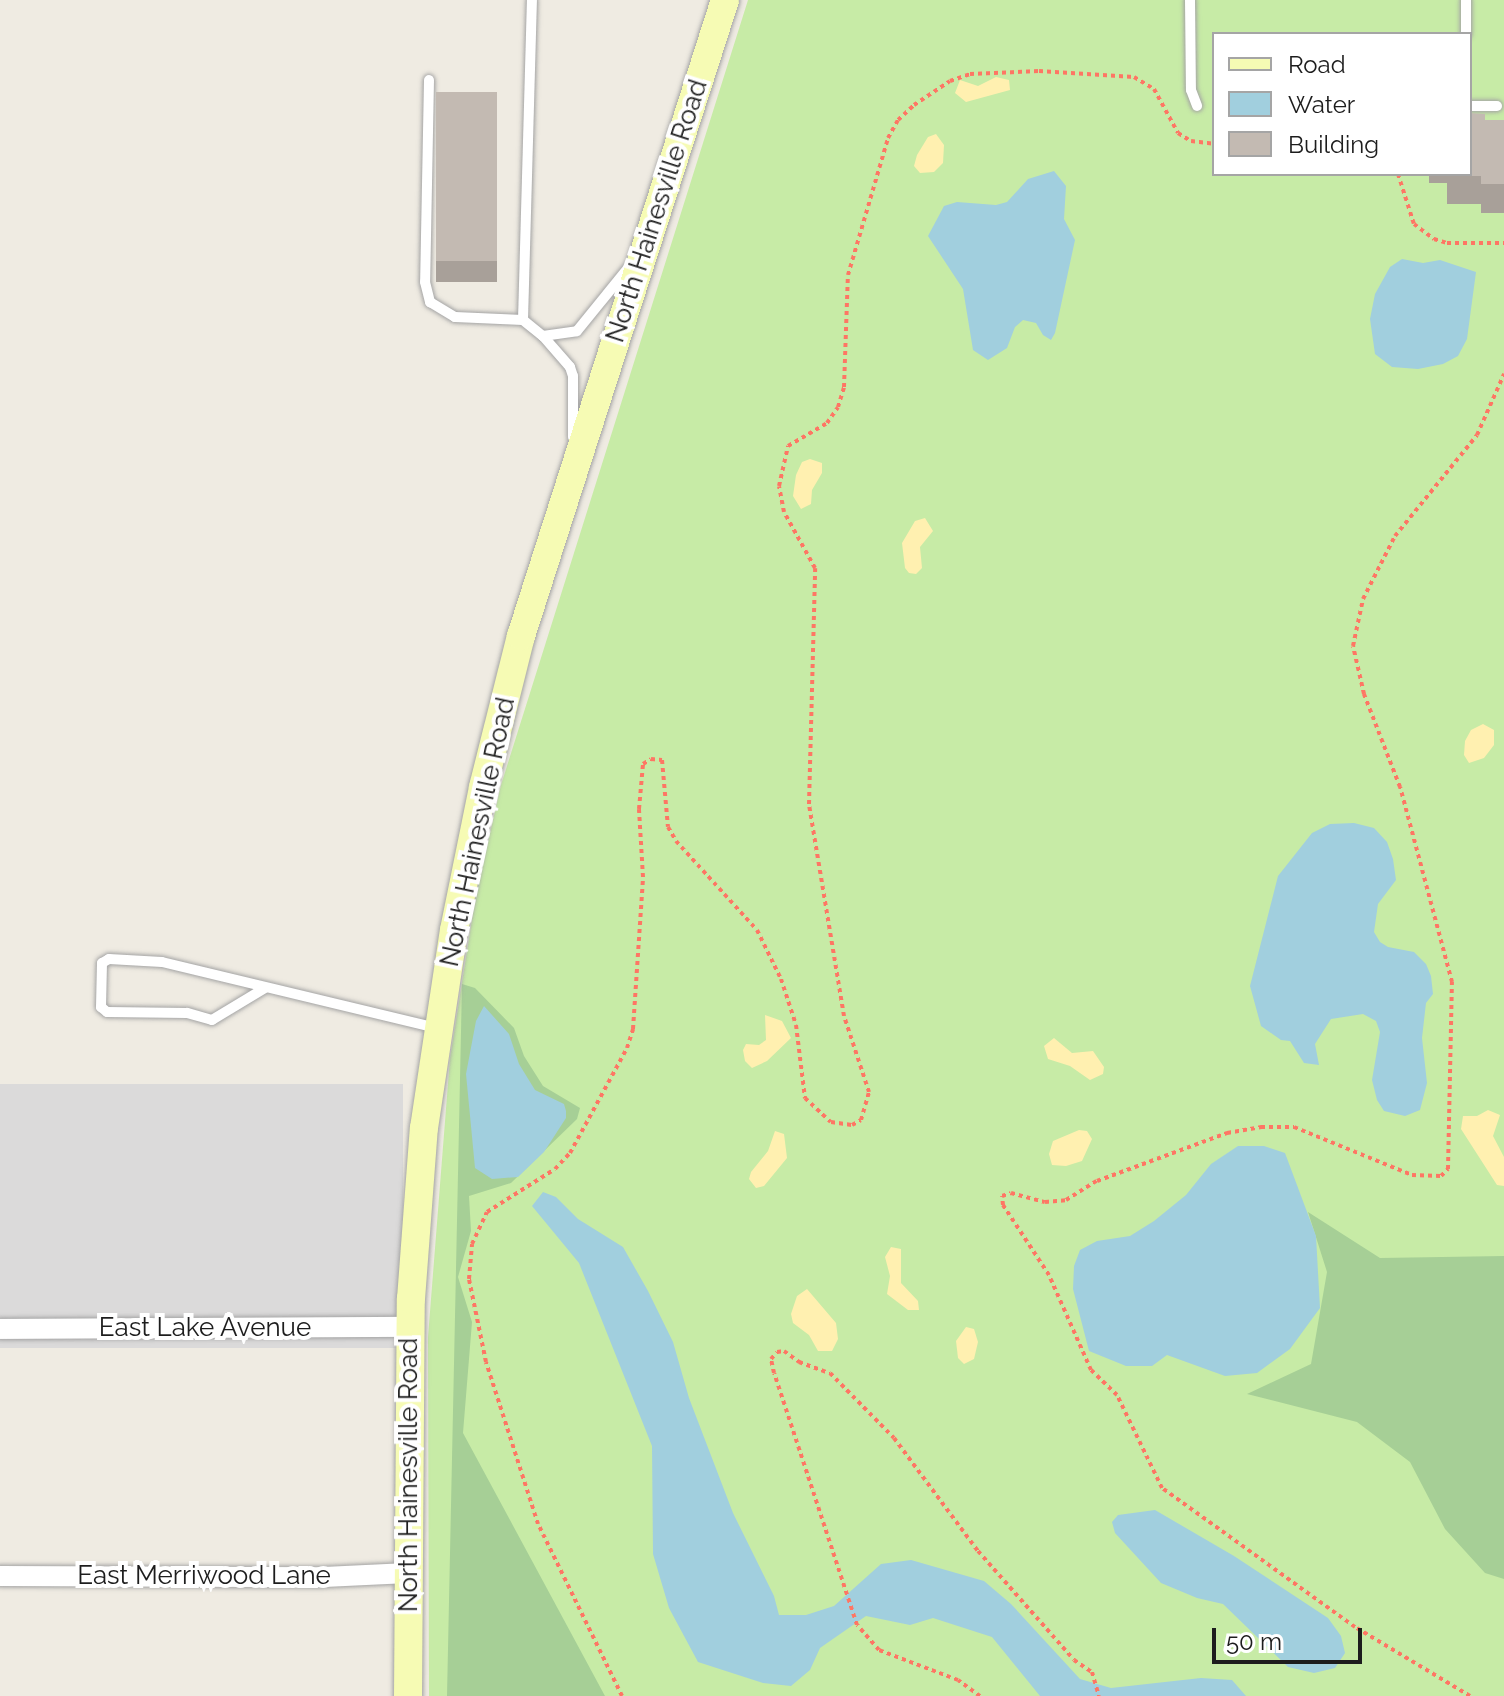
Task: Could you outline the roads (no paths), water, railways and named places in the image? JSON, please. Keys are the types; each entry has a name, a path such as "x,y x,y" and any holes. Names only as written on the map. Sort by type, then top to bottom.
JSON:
{"main road":[{"name":"North Hainesville Road","path":"408,1696 411,1327 424,1128 454,930 483,787 521,636 725,0"}],"street":[{"name":"East Lake Avenue","path":"0,1329 411,1327"},
{"name":"East Merriwood Lane","path":"0,1576 324,1577 408,1573"}],"lane":[{"path":"523,320 532,0"},
{"path":"1190,0 1191,90 1197,106"},
{"path":"1466,0 1466,32"},
{"path":"429,80 425,282 430,302 455,317 523,320 543,336 570,367 575,386 570,481"},
{"path":"1472,106 1497,106"},
{"path":"543,336 577,331 644,252"},
{"path":"265,988 212,1020 187,1013 107,1012 101,1007 102,963 109,959 162,962 439,1028"}],"water":[{"path":"1054,171 1066,186 1064,219 1075,240 1055,333 1051,340 1043,335 1036,323 1023,320 1015,327 1007,348 988,360 973,350 963,289 928,236 944,206 957,202 996,205 1007,202 1028,179"},
{"path":"1402,259 1423,263 1440,260 1476,272 1467,339 1458,356 1443,364 1418,369 1392,367 1375,354 1370,319 1375,294 1390,267"},
{"path":"1354,823 1374,828 1387,842 1393,859 1396,880 1378,904 1374,932 1380,942 1388,947 1414,952 1426,964 1431,976 1433,994 1426,1003 1422,1038 1427,1083 1420,1110 1405,1116 1384,1111 1377,1100 1372,1080 1380,1032 1376,1021 1363,1014 1331,1019 1315,1044 1319,1065 1304,1063 1290,1041 1281,1040 1261,1026 1250,986 1278,876 1312,833 1330,824"},
{"path":"484,1006 509,1034 519,1064 535,1090 564,1104 566,1111 566,1118 544,1152 518,1177 492,1179 475,1168 466,1074 476,1021"},
{"path":"1238,1146 1264,1146 1285,1153 1316,1236 1320,1308 1290,1349 1257,1373 1225,1376 1167,1355 1152,1366 1126,1366 1089,1351 1073,1289 1074,1266 1080,1250 1097,1241 1130,1236 1154,1221 1186,1195 1211,1164"},
{"path":"543,1192 556,1197 578,1219 623,1247 648,1291 673,1342 689,1398 733,1513 774,1596 779,1615 806,1615 834,1606 881,1564 911,1560 984,1581 1011,1604 1080,1679 1111,1688 1201,1678 1232,1680 1246,1696 1040,1696 992,1637 933,1618 910,1625 866,1616 820,1648 810,1670 791,1686 763,1683 698,1662 669,1608 653,1554 652,1446 579,1263 532,1206"},
{"path":"1155,1510 1234,1556 1328,1618 1341,1636 1345,1653 1335,1668 1314,1673 1288,1667 1223,1604 1197,1598 1161,1583 1115,1533 1112,1522 1118,1515"}]}
